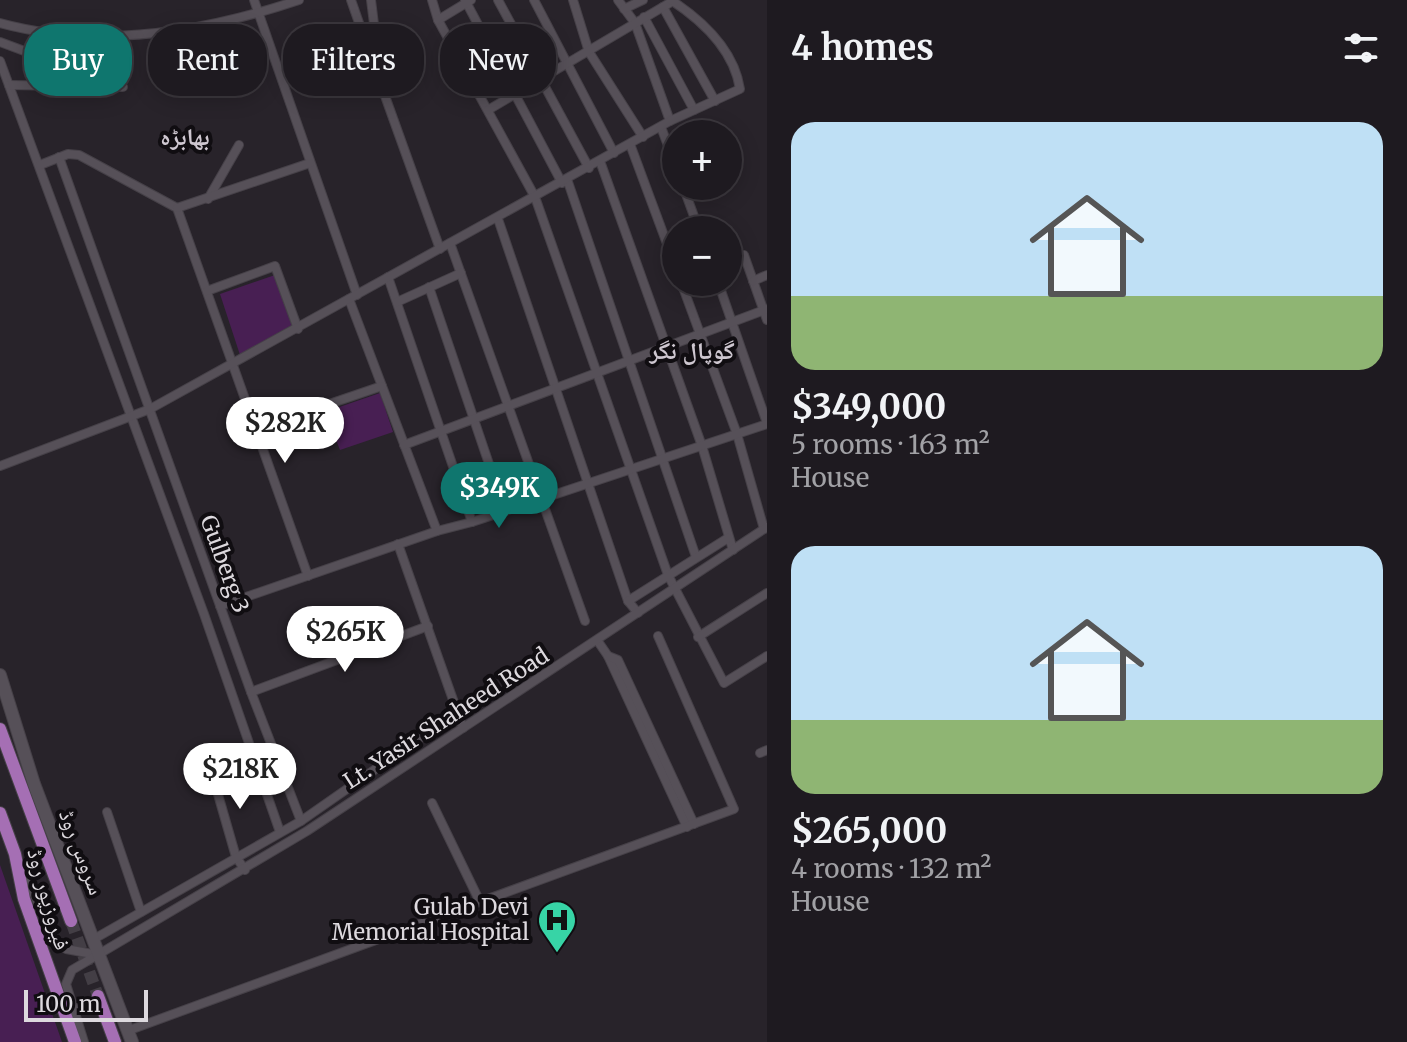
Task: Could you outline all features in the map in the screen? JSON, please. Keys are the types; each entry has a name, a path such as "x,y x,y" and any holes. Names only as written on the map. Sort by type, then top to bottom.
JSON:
{"main road":[{"name":"فیروزپور روڈ","path":"0,729 71,921"},
{"name":"فیروزپور روڈ","path":"0,813 15,854 24,899 75,1042"},
{"path":"98,996 115,1042"}],"street":[{"path":"254,0 382,386 437,531"},
{"path":"0,23 60,36 145,36 258,14 299,0"},
{"path":"351,0 359,24"},
{"path":"371,0 374,24"},
{"path":"432,0 438,20 535,197 668,575 698,637 724,683 767,656"},
{"path":"498,0 511,24"},
{"path":"534,0 614,153"},
{"path":"573,0 589,52 643,137"},
{"path":"618,0 635,23 670,120"},
{"path":"624,9 643,0"},
{"path":"556,70 672,0 699,20 726,49 741,87 672,120"},
{"path":"438,20 467,1 479,24"},
{"path":"663,7 715,101"},
{"path":"644,17 694,110"},
{"path":"0,42 24,51"},
{"path":"0,61 132,417 280,832"},
{"path":"9,85 24,85"},
{"path":"385,96 440,249"},
{"path":"488,110 512,96"},
{"path":"516,96 565,181 696,557"},
{"path":"550,96 589,168"},
{"path":"0,466 150,409 661,127"},
{"path":"630,144 662,230"},
{"path":"208,200 239,145"},
{"path":"40,165 59,157 79,155 177,208 308,576"},
{"name":"Gulberg 3","path":"59,157 251,692 301,821"},
{"path":"600,161 702,446 733,550"},
{"path":"177,208 310,163"},
{"path":"498,219 628,601 638,613"},
{"path":"450,243 585,621"},
{"path":"404,445 732,322 766,313 742,256"},
{"path":"207,291 275,266 298,329"},
{"path":"397,302 461,273"},
{"path":"753,281 767,275"},
{"path":"388,277 472,522"},
{"path":"429,287 505,511"},
{"path":"686,296 737,434 766,528"},
{"path":"220,606 437,531 767,424 723,296"},
{"path":"256,429 382,386"},
{"name":"Lt. Yasir Shaheed Road","path":"84,1042 66,979 72,970 245,870 766,528"},
{"path":"628,601 728,538"},
{"path":"398,544 463,728"},
{"path":"698,637 767,593"},
{"path":"251,692 428,626"},
{"path":"130,1036 734,809 658,636"},
{"path":"597,640 608,656 618,660 690,826"},
{"name":"سروس روڈ","path":"0,675 34,784 130,1036"},
{"path":"94,939 301,821 456,713"},
{"path":"209,763 236,857 245,870"},
{"path":"432,803 480,902"},
{"path":"107,812 141,912"},
{"path":"15,854 56,942 66,949 99,955"},
{"path":"152,906 163,918"},
{"path":"128,920 131,936"}],"shaded area":[{"path":"275,275 295,325 240,355 220,294"},
{"path":"380,393 393,432 340,450 325,412"},
{"path":"0,865 62,1042 0,1042"}],"tunnel":[{"path":"71,921 98,996"}],"place":[{"name":"Gulab Devi Memorial Hospital","path":"557,954"}],"district":[{"name":"بھابڑہ","path":"185,137"},
{"name":"گوپال نگر","path":"692,351"}]}
